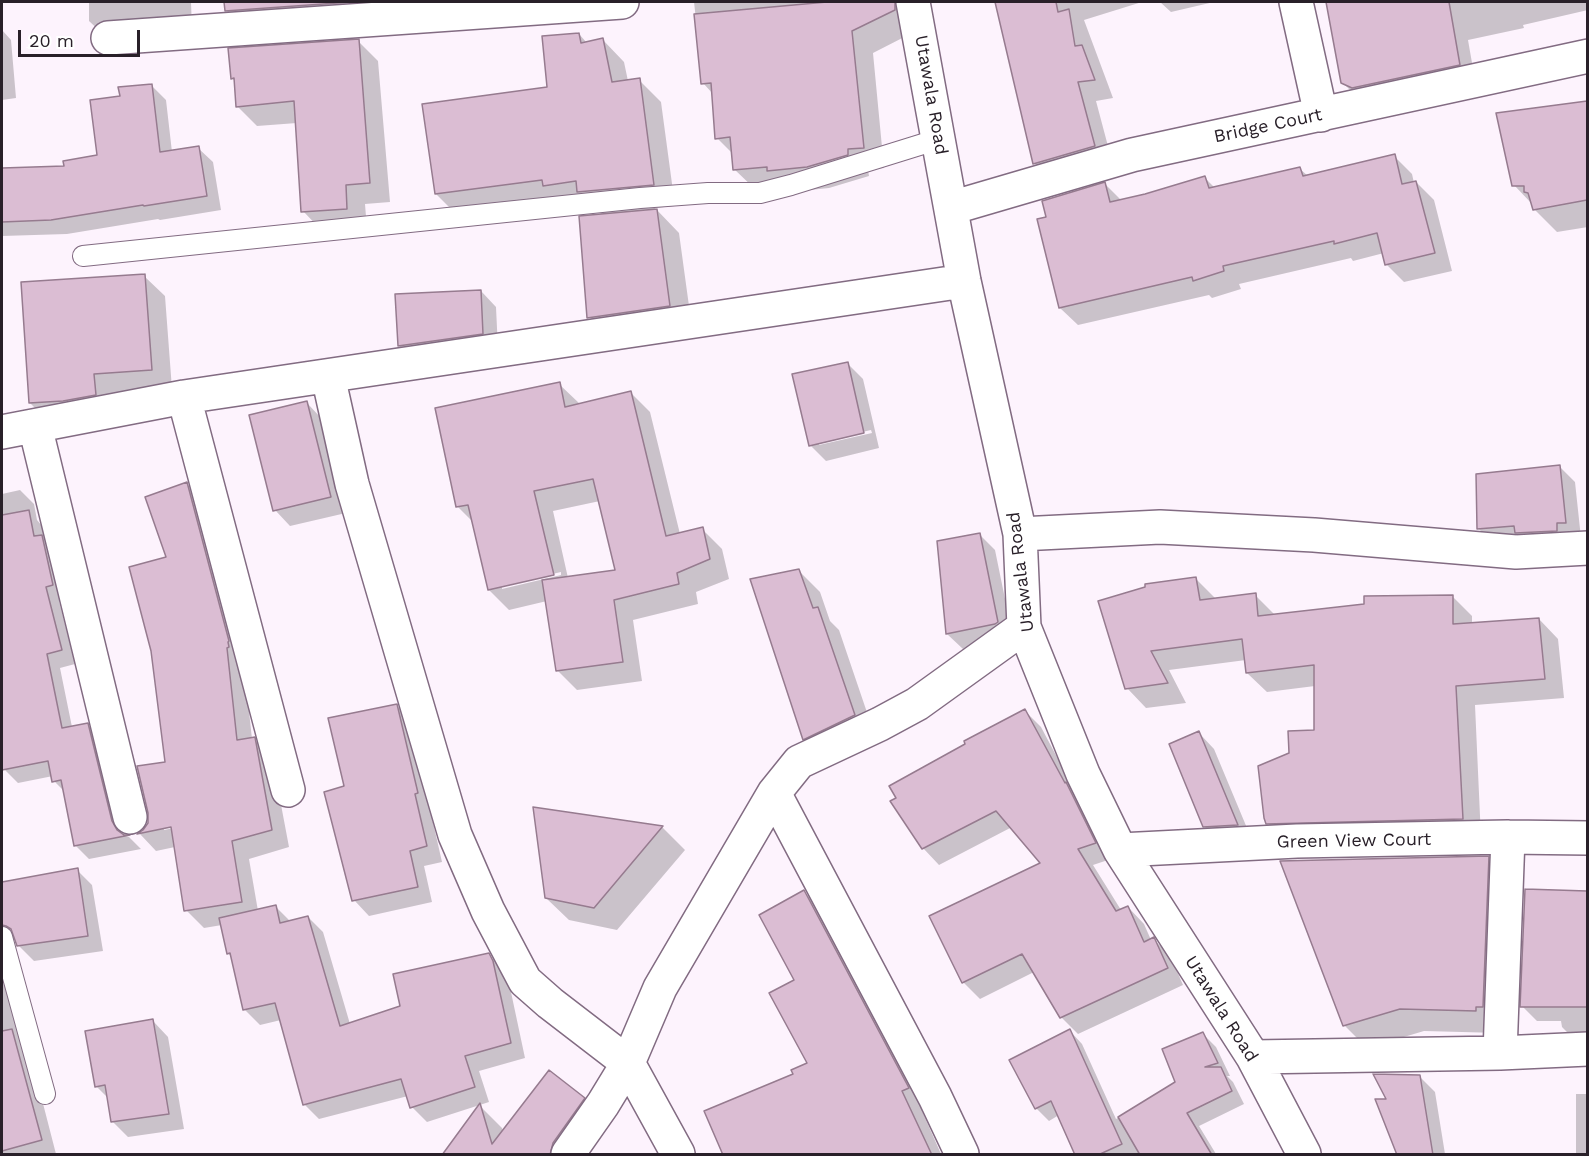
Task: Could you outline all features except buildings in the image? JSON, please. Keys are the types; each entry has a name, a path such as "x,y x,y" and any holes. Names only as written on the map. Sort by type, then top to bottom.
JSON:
{"street":[{"path":"108,38 622,2"},
{"name":"Utawala Road","path":"913,2 964,281 1020,534 1024,627 1083,774 1120,850 1253,1057 1304,1155"},
{"path":"1296,2 1321,115"},
{"name":"Bridge Court","path":"951,208 1132,155 1587,56"},
{"path":"2,432 184,397 964,281"},
{"path":"328,376 352,484 435,769 455,835 488,911 525,981 628,1063 678,1155"},
{"path":"184,397 288,790"},
{"path":"35,426 130,817"},
{"path":"1020,534 1160,527 1314,535 1516,552 1587,548"},
{"path":"568,1155 628,1063 660,988 774,793 800,762 917,704 1024,627"},
{"path":"774,793 935,1097 962,1155"},
{"path":"1500,1053 1508,837"},
{"name":"Green View Court","path":"1120,850 1297,841 1508,837 1587,838"},
{"path":"1253,1057 1500,1053 1587,1049"}],"lane":[{"path":"83,256 640,198 708,193 760,193 939,139"},
{"path":"2,937 45,1094"}]}
